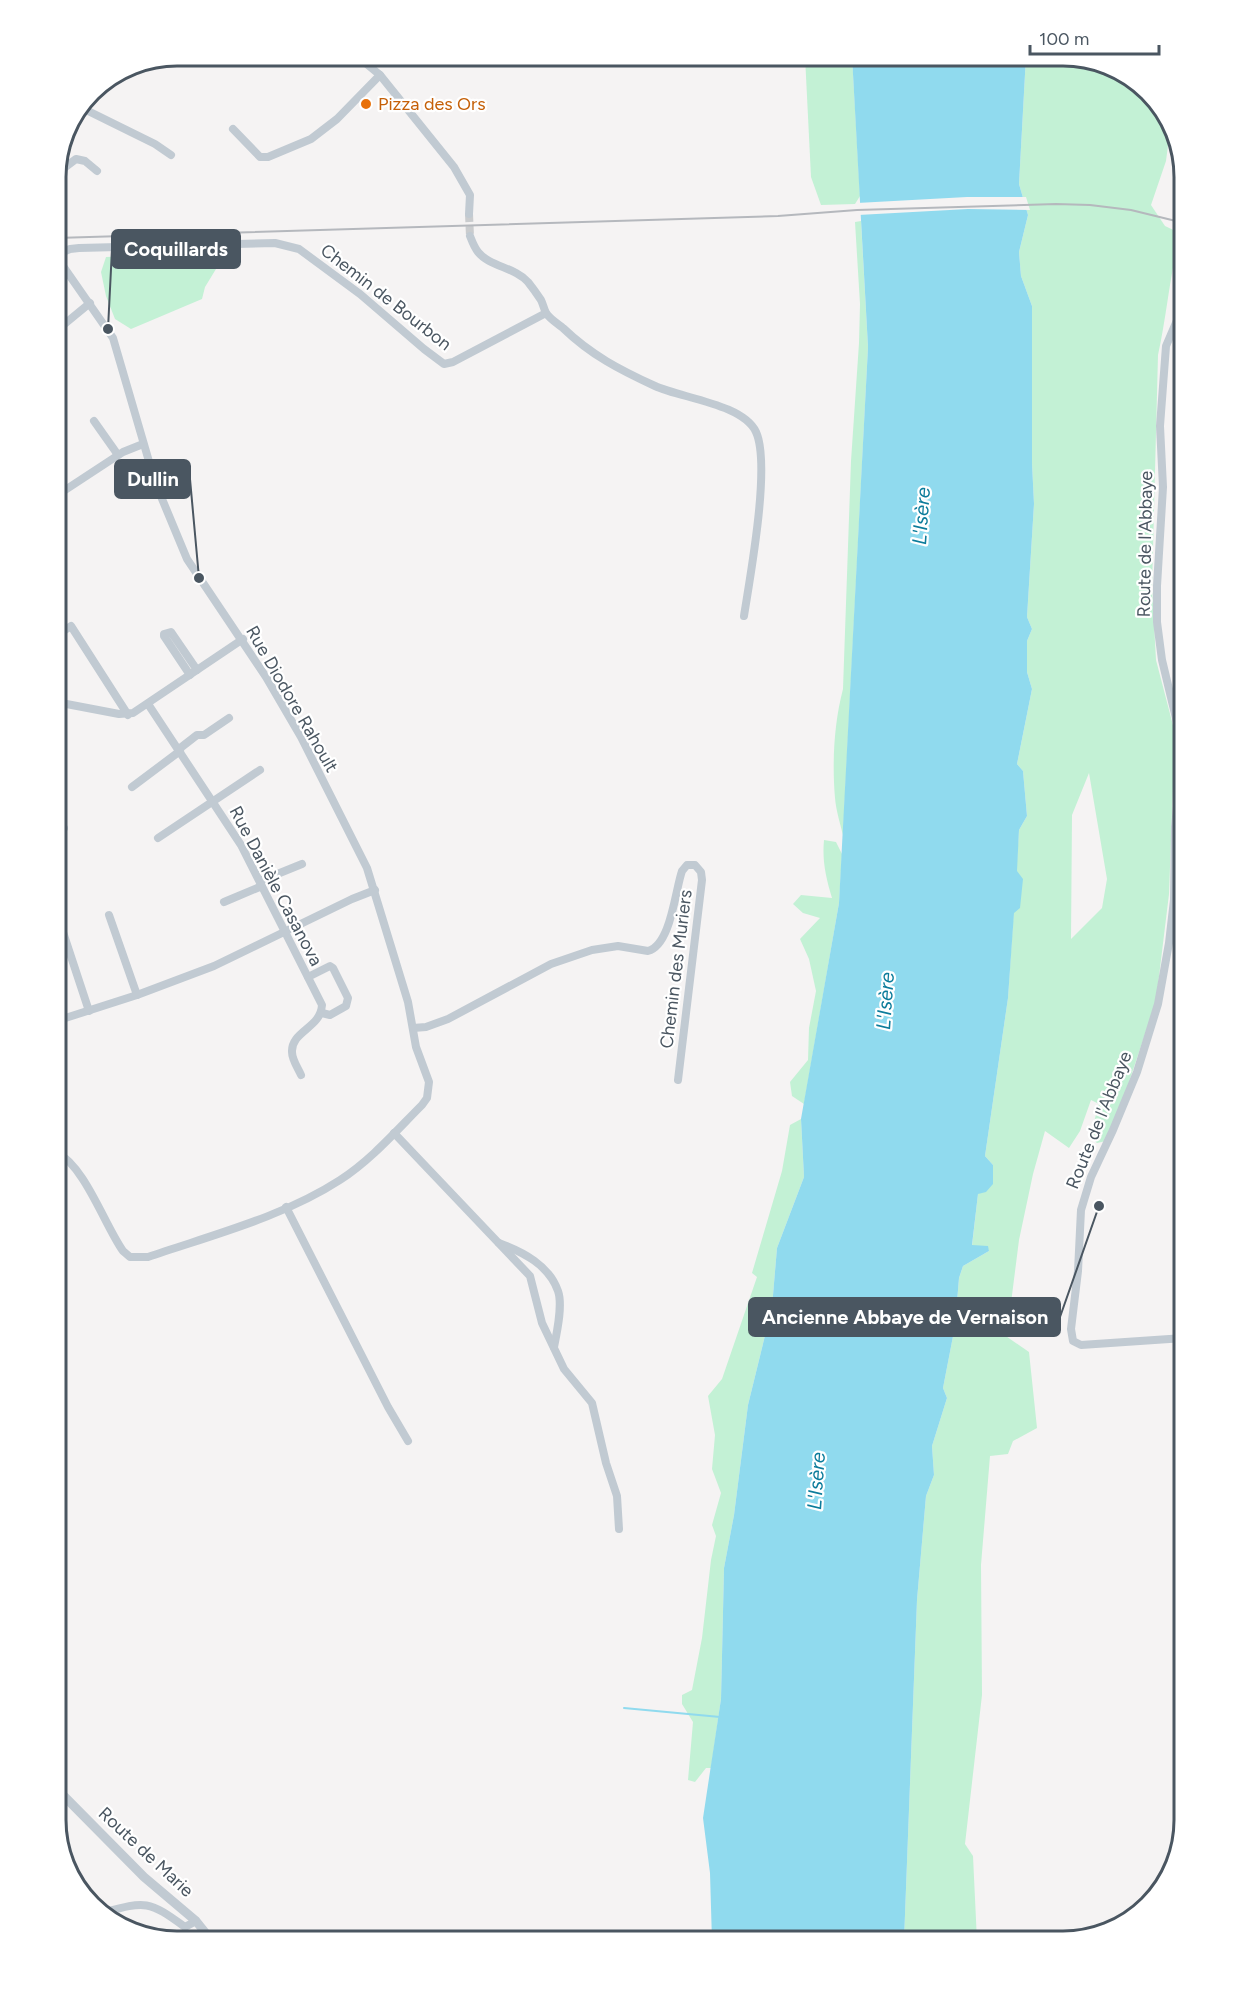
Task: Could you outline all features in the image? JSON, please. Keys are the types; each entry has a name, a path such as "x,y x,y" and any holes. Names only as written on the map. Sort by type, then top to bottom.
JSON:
{"street":[{"path":"369,66 380,75 454,167 470,195 469,214"},
{"path":"233,129 260,157 268,157 311,139 337,119 380,75"},
{"path":"88,111 171,155"},
{"path":"67,166 76,159 86,161 97,171"},
{"path":"470,236 474,247 482,256 508,268 526,280 541,301 546,313 580,344 603,360 656,387 721,405 755,429 761,457 759,497 752,569 744,616"},
{"name":"Chemin de Bourbon","path":"66,251 79,248 275,243 299,249 360,294 444,364 453,362 546,313"},
{"name":"Rue Diodore Rahoult","path":"66,270 108,329 118,349 155,482 187,560 243,639 301,737 367,868 408,1002 416,1047 429,1082 427,1098 370,1157 340,1180 286,1208 148,1257 130,1257 117,1243 78,1171 66,1160"},
{"path":"66,323 90,303"},
{"name":"Route de l'Abbaye","path":"1174,328 1166,346 1160,426 1163,487 1157,574 1157,622 1162,660 1174,710"},
{"path":"94,421 118,455"},
{"path":"66,489 118,455 143,444"},
{"path":"66,629 71,626 128,715"},
{"path":"169,632 171,632 193,673 164,636 169,632"},
{"path":"66,704 128,715 148,704 243,639"},
{"name":"Rue Danièle Casanova","path":"148,704 242,845 322,1005 322,1013"},
{"path":"132,787 198,735 204,735 229,718"},
{"path":"158,838 260,770"},
{"path":"224,902 302,864"},
{"name":"Chemin des Muriers","path":"413,1028 426,1027 448,1019 551,964 592,950 610,946 653,950 664,937 682,872 687,865 695,865 702,880 678,1080"},
{"path":"66,1019 214,966 375,890"},
{"name":"Route de l'Abbaye","path":"1174,900 1171,932 1158,1004 1137,1072 1084,1197 1071,1329 1073,1341 1081,1345 1174,1339"},
{"path":"110,915 137,995"},
{"path":"66,941 89,1011"},
{"path":"301,1075 292,1052 294,1044 299,1036 317,1022 322,1013 330,1015 346,1006 348,998 330,966 308,977"},
{"path":"394,1133 530,1276 542,1323 564,1369 592,1403 606,1463 617,1496 619,1530"},
{"path":"286,1208 388,1407 408,1441"},
{"path":"496,1242 517,1250 544,1267 559,1292 559,1317 554,1348"},
{"name":"Route de Marie","path":"66,1798 144,1878 196,1921 204,1931"},
{"path":"113,1910 132,1905 152,1905 185,1927 196,1921"}],"green space":[{"path":"805,66 853,66 860,196 855,204 821,205 811,177"},
{"path":"1025,66 1085,68 1112,77 1136,93 1155,115 1168,142 1166,161 1151,205 1165,226 1174,230 1174,264 1158,355 1152,588 1156,660 1174,729 1169,894 1156,1001 1113,1130 1106,1141 1097,1143 1090,1136 1099,1104 1091,1100 1080,1131 1069,1148 1045,1131 1019,1240 1011,1303 1000,1332 1029,1352 1037,1428 1013,1441 1008,1454 990,1456 981,1565 982,1695 965,1844 973,1856 977,1931 904,1931 917,1600 926,1496 934,1475 932,1446 947,1398 943,1388 955,1326 959,1278 963,1266 989,1251 987,1246 972,1246 978,1194 993,1165 985,1156 1008,998 1019,830 1027,816 1023,771 1017,764 1032,689 1027,672 1027,641 1032,629 1027,617 1034,504 1032,306 1021,276 1019,252 1028,215 1019,184","holes":["1089,773 1107,879 1102,908 1071,939 1072,815"]},
{"path":"861,221 868,347 843,835 836,803 834,757 843,689 851,461 859,343 860,304 855,222"},
{"path":"214,253 216,269 205,287 202,299 131,329 115,319 106,296 101,272 106,257"},
{"path":"824,840 836,842 842,854 839,903 804,1104 792,1096 790,1082 808,1060 809,1028 816,991 809,959 800,939 820,918 803,913 793,904 801,895 832,898 825,869"},
{"path":"801,1119 804,1177 777,1248 772,1307 748,1405 734,1515 724,1568 721,1699 711,1768 706,1768 695,1782 688,1780 693,1722 682,1704 682,1695 692,1690 702,1638 716,1536 712,1525 721,1493 712,1469 715,1435 708,1396 722,1379 757,1277 752,1273 782,1171 790,1125"}],"water":[{"name":"L'Isère","path":"853,66 1025,66 1019,184 1028,215 1019,252 1021,276 1032,306 1034,504 1027,617 1032,629 1027,641 1027,672 1032,689 1017,764 1023,771 1027,816 1019,830 1017,871 1023,879 1020,908 1014,913 1008,998 985,1156 993,1165 993,1184 986,1192 978,1194 972,1245 988,1246 989,1251 963,1266 959,1278 955,1326 943,1388 947,1398 932,1446 934,1475 926,1496 917,1600 904,1931 712,1931 710,1873 703,1818 721,1699 724,1568 734,1515 748,1405 772,1307 777,1248 804,1177 801,1119 839,903 868,347"}],"pier":[{"path":"967,197 1026,197 1030,210 968,209 858,215 857,203"}],"waterway":[{"path":"624,1708 720,1717"}],"tunnel":[{"path":"469,214 470,236"}],"railway":[{"path":"66,238 778,216 857,210 1056,204 1131,210 1174,221"}],"place":[{"name":"Pizza des Ors","path":"366,104"},
{"name":"Coquillards","path":"108,329"},
{"name":"Dullin","path":"199,578"},
{"name":"Ancienne Abbaye de Vernaison","path":"1099,1206"}]}
